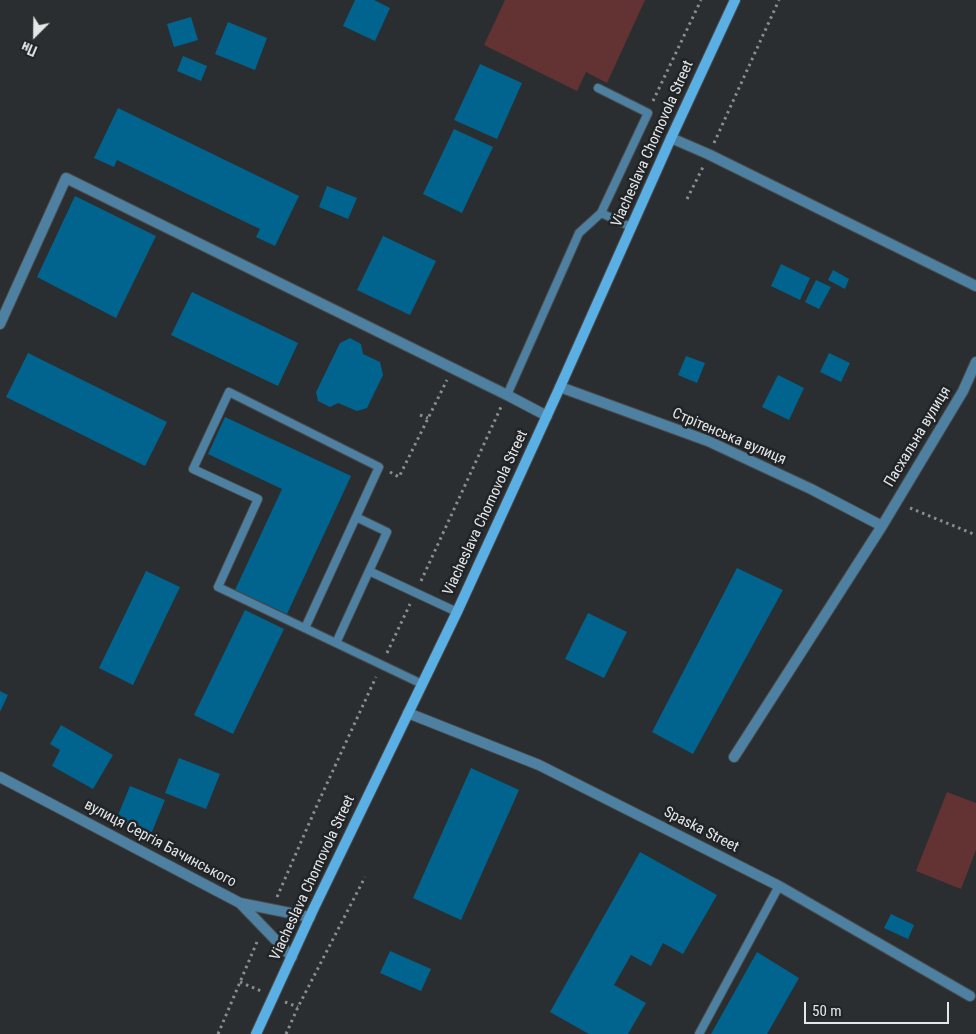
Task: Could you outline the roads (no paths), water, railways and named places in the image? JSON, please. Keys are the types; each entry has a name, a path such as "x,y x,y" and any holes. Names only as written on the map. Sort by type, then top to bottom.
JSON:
{"main road":[{"name":"Viacheslava Chornovola Street","path":"256,1034 310,917 457,612 735,0"}],"street":[{"path":"671,138 708,154 976,286"},
{"path":"0,324 66,178 547,416"},
{"name":"Пасхальна вулиця","path":"734,758 882,526 963,391 976,362"},
{"name":"Стрітенська вулиця","path":"560,387 708,441 811,489 882,526"},
{"name":"Spaska Street","path":"408,713 538,765 779,886 970,996"},
{"name":"вулиця Сергія Бачинського","path":"0,777 240,903 292,957"},
{"path":"240,903 310,917"}],"lane":[{"path":"507,395 579,233 601,213 648,112 598,88"},
{"path":"601,213 631,227"},
{"path":"305,628 379,467 229,392 193,469 258,500 218,586 336,643 422,684"},
{"path":"336,643 387,532 356,517"},
{"path":"369,571 457,612"},
{"path":"699,1034 779,886"}]}
